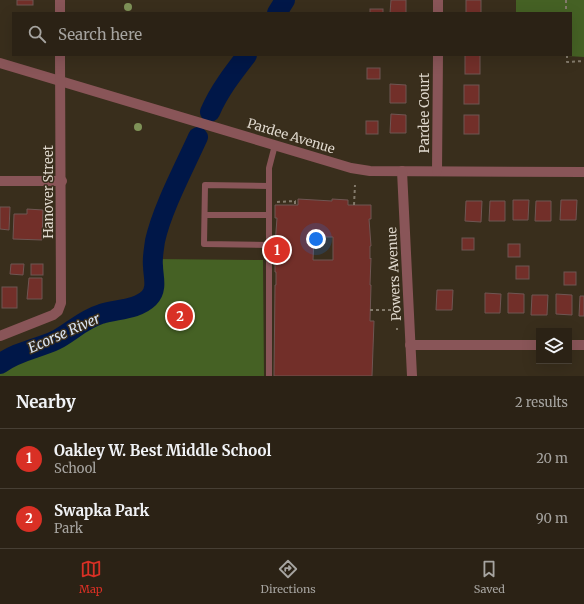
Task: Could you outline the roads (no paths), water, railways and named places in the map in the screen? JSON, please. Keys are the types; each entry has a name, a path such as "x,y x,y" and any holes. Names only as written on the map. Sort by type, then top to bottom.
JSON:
{"street":[{"path":"60,0 60,12"},
{"path":"438,0 438,12"},
{"name":"Hanover Street","path":"0,336 53,315 58,311 61,303 62,181 60,56"},
{"name":"Pardee Court","path":"437,171 438,56"},
{"name":"Pardee Avenue","path":"0,63 351,168 370,171 584,172"},
{"name":"Powers Avenue","path":"402,171 412,376"},
{"path":"0,181 62,181"},
{"path":"410,345 536,345"},
{"path":"572,345 584,345"}],"lane":[{"path":"269,376 269,168 275,145"},
{"path":"269,186 205,185 204,244 269,245"},
{"path":"205,215 269,215"}],"waterway":[{"name":"Ecorse River","path":"278,12 285,0"},
{"name":"Ecorse River","path":"210,112 222,89 246,56"},
{"name":"Ecorse River","path":"0,364 13,356 62,337 83,322 95,316 139,305 149,298 154,287 153,257 158,229 174,189 198,137"}],"place":[{"name":"Oakley W. Best Middle School","path":"277,250"},
{"name":"Swapka Park","path":"180,316"}]}
